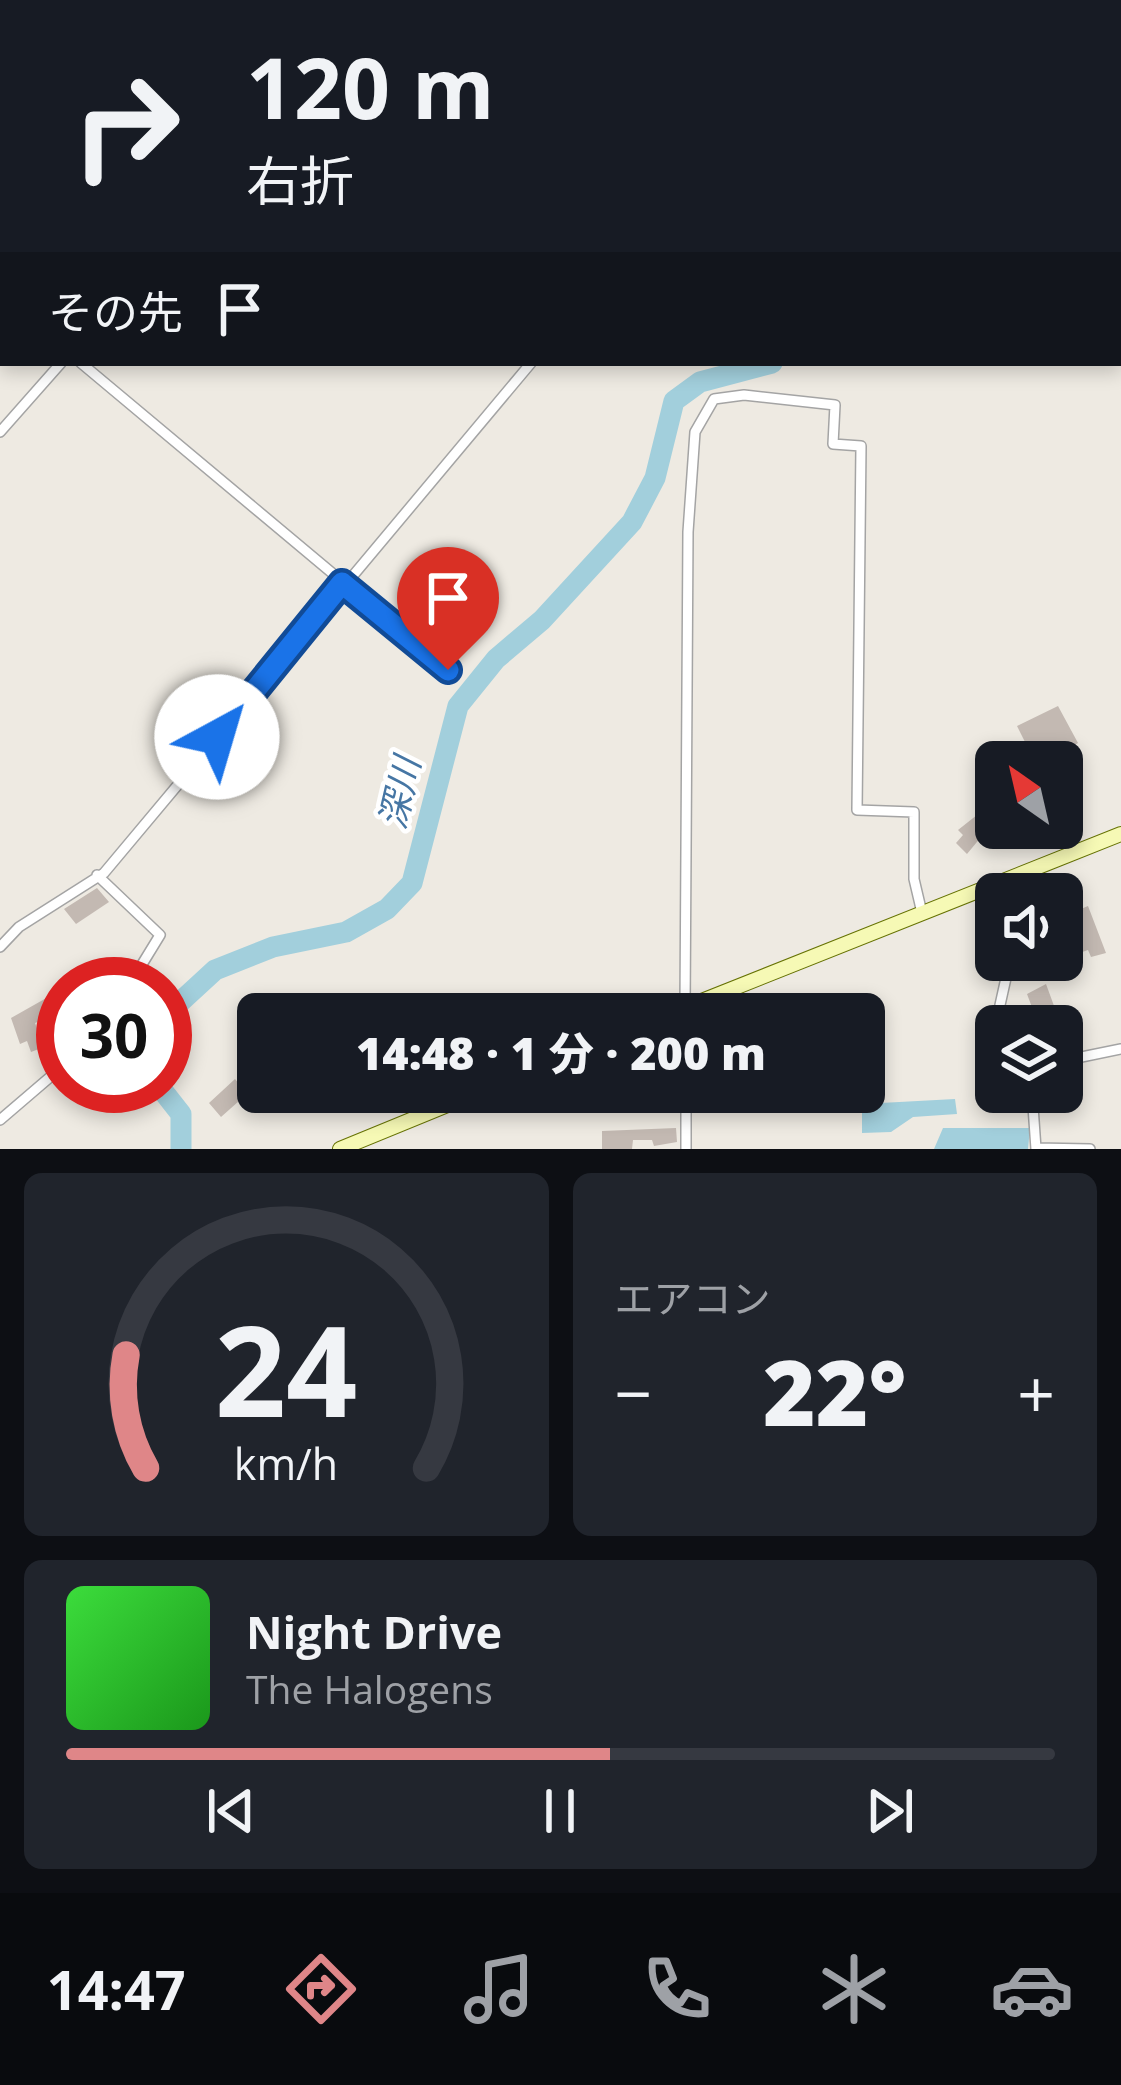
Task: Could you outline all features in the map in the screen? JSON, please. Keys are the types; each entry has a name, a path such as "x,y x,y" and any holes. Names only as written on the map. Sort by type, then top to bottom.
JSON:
{"main road":[{"path":"1023,873 1121,834"},
{"path":"730,993 975,892"},
{"path":"340,1149 428,1113"}],"street":[{"path":"0,432 59,366"},
{"path":"85,366 448,670"},
{"path":"0,947 19,927 119,855 342,583 528,366"},
{"path":"686,993 688,532 695,432 714,399 744,395 835,405 833,444 861,446 857,810 914,812 914,879 922,914"},
{"path":"97,875 160,935 147,957"},
{"path":"1083,1057 1121,1049"},
{"path":"0,1120 36,1089"},
{"path":"686,1113 686,1149"},
{"path":"1034,1113 1036,1148 1090,1149"}],"water":[{"path":"955,1099 957,1114 913,1117 891,1132 862,1133 862,1113 885,1113 885,1103"},
{"path":"943,1128 1030,1128 1028,1149 934,1149"}],"building":[{"path":"1058,706 1077,741 1024,741 1017,726"},
{"path":"975,817 975,844 967,854 956,843 963,835 958,830"},
{"path":"97,888 109,902 76,924 64,909"},
{"path":"1088,906 1106,953 1091,957 1088,950 1083,952 1083,908"},
{"path":"1046,984 1054,1005 1031,1005 1027,994"},
{"path":"36,1004 36,1050 31,1052 27,1041 20,1044 11,1018"},
{"path":"237,1081 237,1103 221,1117 209,1103"},
{"path":"676,1128 677,1142 654,1146 652,1140 633,1140 632,1149 602,1149 602,1131"}],"waterway":[{"name":"深川","path":"192,991 215,970 273,947 346,932 387,909 412,883 458,706 496,659 542,620 632,522 655,478 674,401 700,382 761,366"},
{"name":"深川","path":"180,1113 181,1149"}],"route":[{"path":"217,737 342,583 448,670"}]}
